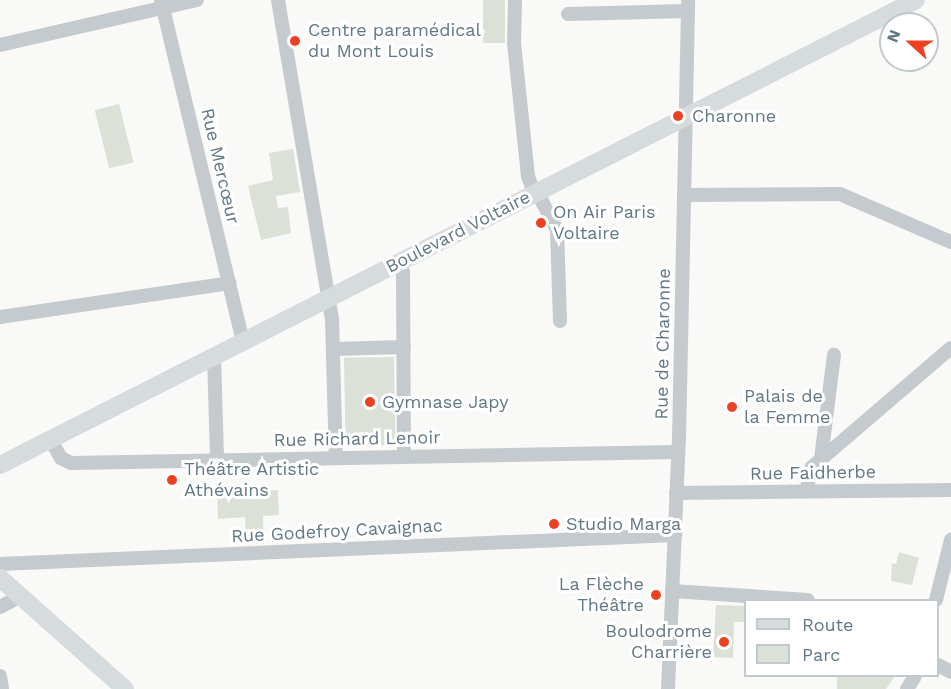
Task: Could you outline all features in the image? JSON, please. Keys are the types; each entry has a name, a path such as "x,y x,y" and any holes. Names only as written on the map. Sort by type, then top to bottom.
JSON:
{"main road":[{"name":"Boulevard Voltaire","path":"0,465 916,0"},
{"path":"0,578 125,689"}],"street":[{"path":"0,45 162,4 197,0"},
{"path":"278,0 328,298 333,349 336,458"},
{"path":"515,0 513,32 528,176 535,193 557,230 560,321"},
{"name":"Rue Mercœur","path":"162,4 243,341"},
{"path":"568,14 688,5"},
{"name":"Rue de Charonne","path":"668,689 678,452 688,5"},
{"path":"684,195 840,194 951,242"},
{"path":"399,262 403,272 404,457"},
{"path":"0,317 229,283"},
{"path":"333,349 404,346"},
{"path":"806,491 812,467 951,348"},
{"path":"821,459 834,355"},
{"path":"214,356 217,460"},
{"name":"Rue Richard Lenoir","path":"50,439 61,458 71,463 678,452"},
{"name":"Rue Faidherbe","path":"676,493 951,489"},
{"name":"Rue Godefroy Cavaignac","path":"0,564 675,535"},
{"path":"936,599 951,540"},
{"path":"672,591 793,599"},
{"path":"0,607 21,596"},
{"path":"0,676 2,689"}],"green space":[{"path":"483,0 505,0 505,43 483,43"},
{"path":"119,104 134,162 109,168 95,110"},
{"path":"293,149 300,192 276,196 278,208 288,207 291,233 261,240 248,186 273,180 269,153"},
{"name":"Gymnase Japy","path":"394,357 396,445 346,446 344,358"},
{"path":"278,490 279,515 263,516 264,544 247,544 245,517 218,519 217,493"},
{"path":"899,552 919,558 912,585 891,581 892,563 896,564"},
{"name":"Boulodrome Charrière","path":"716,605 744,606 744,622 734,622 733,658 713,657"},
{"path":"837,677 894,677 886,689 837,689"}],"place":[{"name":"Centre paramédical du Mont Louis","path":"295,41"},
{"name":"Charonne","path":"678,116"},
{"name":"On Air Paris Voltaire","path":"541,223"},
{"name":"Gymnase Japy","path":"370,402"},
{"name":"Palais de la Femme","path":"732,407"},
{"name":"Théâtre Artistic Athévains","path":"172,480"},
{"name":"Studio Marga","path":"554,524"},
{"name":"La Flèche Théâtre","path":"656,595"},
{"name":"Boulodrome Charrière","path":"724,642"}]}
